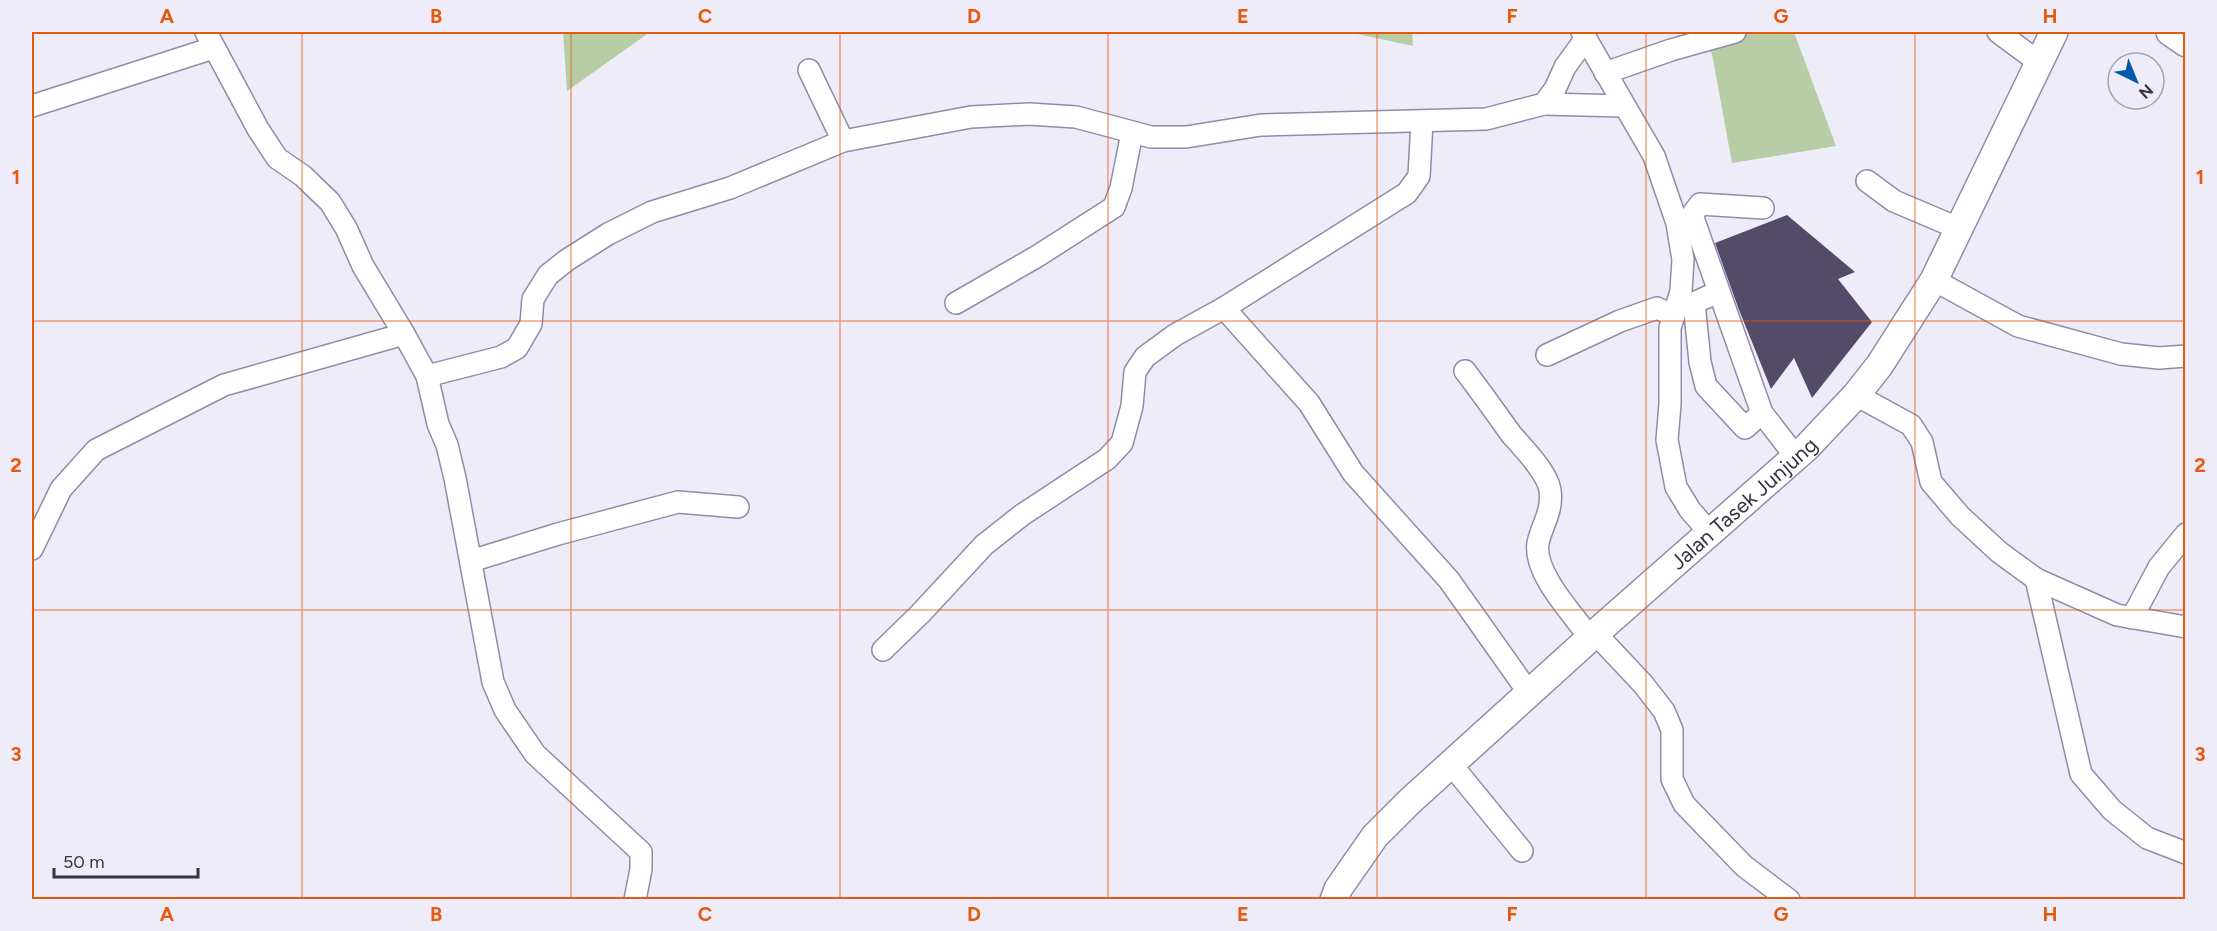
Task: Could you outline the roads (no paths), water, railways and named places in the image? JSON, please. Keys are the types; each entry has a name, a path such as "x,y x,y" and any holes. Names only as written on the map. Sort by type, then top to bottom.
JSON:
{"main road":[{"name":"Jalan Tasek Junjung","path":"1334,900 1338,889 1376,836 1450,763 1796,457 1856,395 1886,357 1934,280 2054,32"},
{"path":"2170,32 2186,43"}],"street":[{"path":"1605,73 1671,50 1735,32"},
{"path":"1998,32 2040,63"},
{"path":"1584,35 1654,156 1677,223 1683,260 1681,291 1670,328 1670,404 1667,440 1676,487 1690,510 1710,533"},
{"path":"1544,104 1555,89 1584,35"},
{"path":"32,106 210,40 258,129 277,158 303,176 330,202 346,228 363,266 427,376 438,424 447,445 455,478 493,682 505,710 535,754 641,852 642,869 635,900"},
{"path":"809,70 843,141"},
{"path":"427,376 501,357 517,348 531,324 533,298 548,275 608,234 652,212 730,188 843,141 971,117 1029,114 1076,117 1151,137 1186,137 1261,125 1486,119 1544,104 1624,106"},
{"path":"883,650 984,545 1022,515 1107,459 1122,443 1132,406 1136,372 1145,357 1175,335 1224,308 1407,193 1419,176 1422,122"},
{"path":"956,303 1036,257 1114,207 1121,188 1132,133"},
{"path":"1867,180 1894,201 1960,229"},
{"path":"1763,208 1700,204 1692,215 1762,413 1796,457"},
{"path":"1934,280 2018,326 2121,354 2159,358 2186,356"},
{"path":"1718,292 1695,303 1700,362 1706,386 1745,428 1762,413"},
{"path":"1224,308 1309,403 1353,473 1449,580 1529,693"},
{"path":"1547,355 1620,321 1657,308 1674,316"},
{"path":"32,549 61,489 96,450 224,385 404,334"},
{"path":"1465,371 1512,435 1535,461 1550,489 1548,517 1538,547 1543,573 1593,635 1642,684 1664,711 1672,730 1672,779 1684,804 1744,866 1789,900"},
{"path":"1856,395 1911,425 1922,442 1931,482 1960,516 1999,552 2036,579 2117,615 2186,627"},
{"path":"471,561 558,534 678,502 738,507"},
{"path":"2132,618 2159,567 2186,534"},
{"path":"2036,579 2081,774 2112,810 2147,838 2186,853"},
{"path":"1450,763 1522,851"}]}
